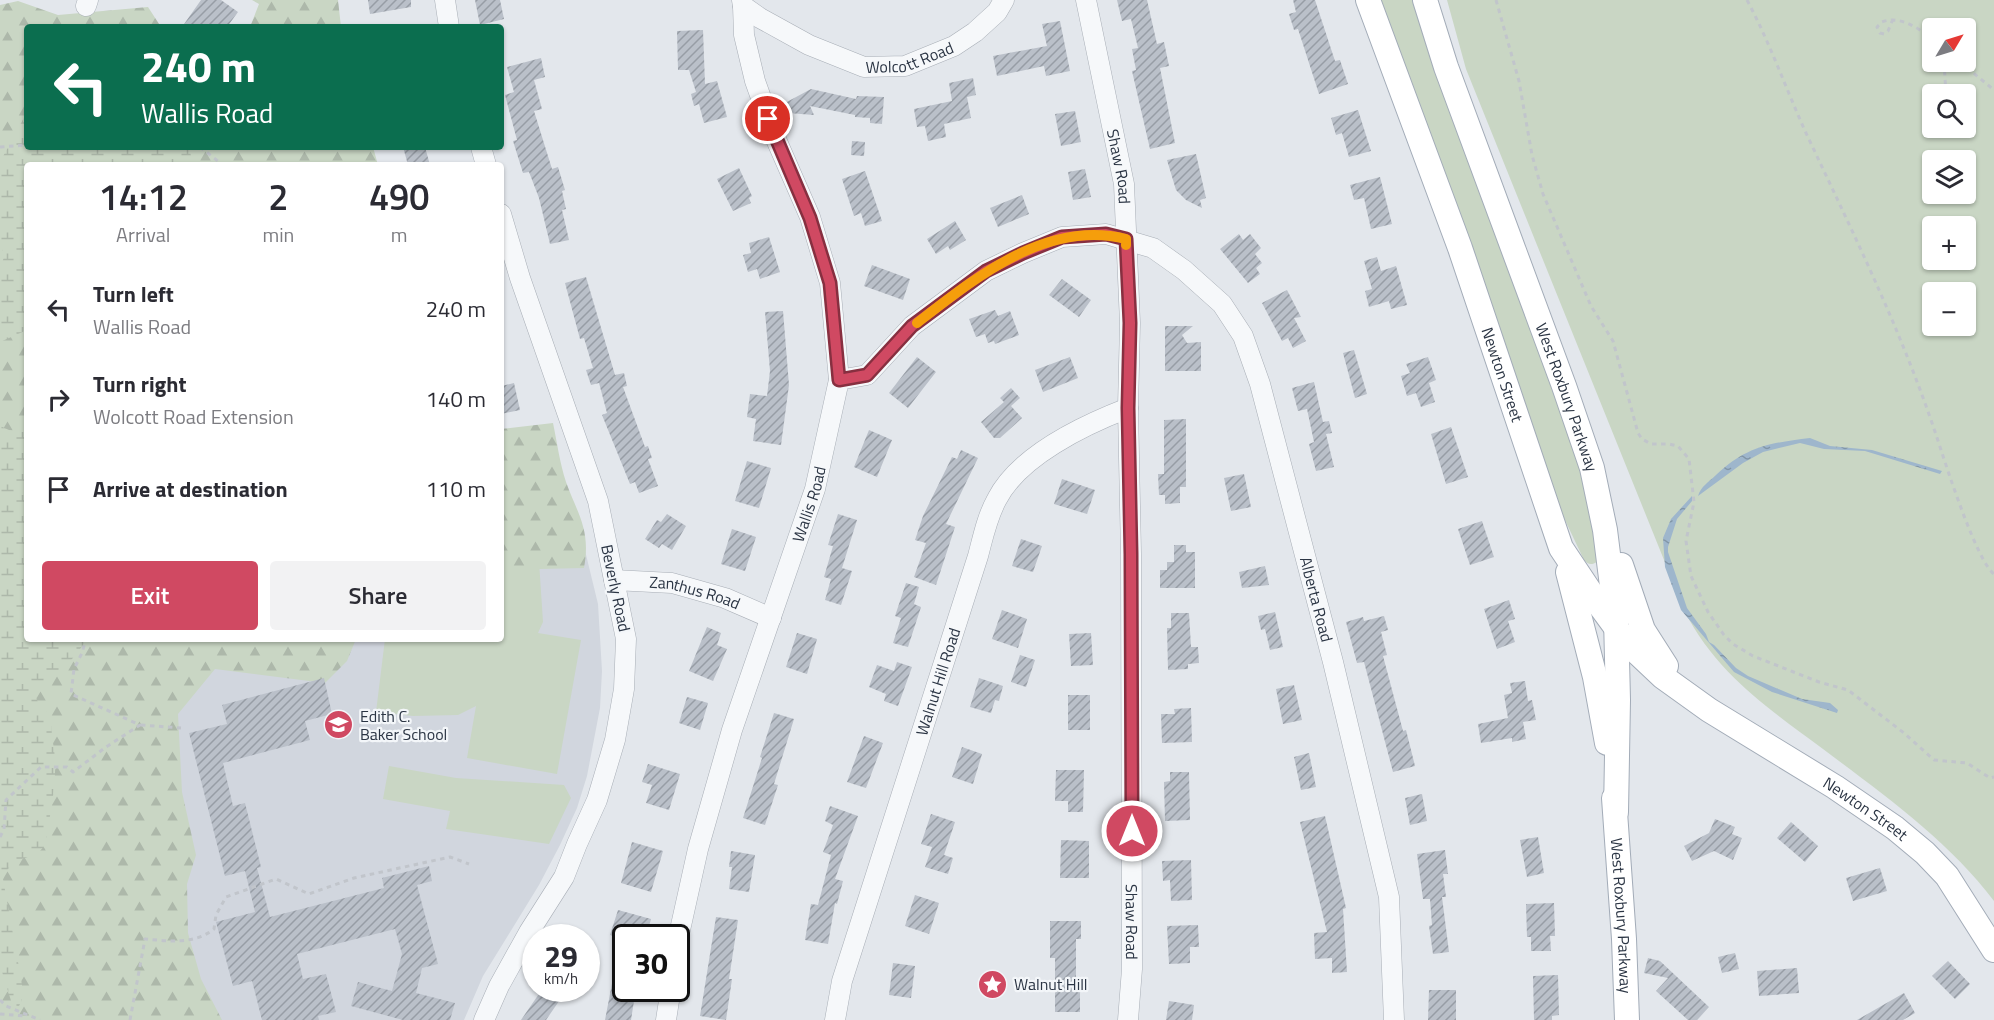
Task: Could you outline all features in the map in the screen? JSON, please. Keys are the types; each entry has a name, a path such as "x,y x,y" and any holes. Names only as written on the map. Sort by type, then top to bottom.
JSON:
{"main road":[{"name":"Newton Street","path":"1368,0 1460,248 1561,548 1616,630 1648,664 1702,705 1895,828 1925,853 1947,876 1994,951"},
{"name":"West Roxbury Parkway","path":"1425,0 1446,67 1592,468 1607,549 1616,630 1618,723 1616,812"},
{"name":"Newton Street","path":"1592,468 1627,587 1643,630 1664,663 1702,705"},
{"name":"West Roxbury Parkway","path":"1561,548 1580,614 1599,697 1616,812 1627,1020"}],"street":[{"path":"445,0 449,24"},
{"name":"Wolcott Road","path":"742,3 760,18 809,45 864,67 875,67 905,66 954,46 975,32 997,12 1004,0"},
{"name":"Shaw Road","path":"1086,0 1124,184 1130,323 1128,408 1131,554 1132,969 1128,1020"},
{"name":"Wallis Road","path":"681,924 704,827 732,730 815,489 839,380 830,283 810,218 775,138 755,81 744,35 742,3"},
{"name":"Beverly Road","path":"484,1020 529,932 564,877 597,800 615,740 624,689 626,639 597,501 520,278 504,224"},
{"path":"839,380 867,375 912,326 986,271 1062,237 1106,234 1126,239"},
{"name":"Alberta Road","path":"1126,239 1153,248 1184,270 1222,304 1243,336 1260,384 1332,662 1389,897 1394,1020"},
{"name":"Walnut Hill Road","path":"835,1020 842,981 868,896 997,497 1009,481 1033,459 1066,436 1128,408"},
{"name":"Zanthus Road","path":"614,579 672,583 725,598 771,618"},
{"path":"666,1020 669,1002"}],"path":[{"path":"1496,0 1521,91 1537,176 1591,306 1616,349 1638,433 1642,439 1651,444 1678,446 1689,459 1694,502 1686,535 1687,555 1695,587 1712,618 1724,635 1743,651 1819,682 1848,690 1904,733 1934,760 1967,763 1990,778 1994,777"},
{"path":"1747,0 1805,130 1874,274 1936,432 1962,510 1986,565 1994,574"},
{"path":"1893,19 1888,31 1884,34 1880,33 1877,27 1882,22 1893,19 1922,31"},
{"path":"1972,72 1994,90"},
{"path":"0,147 24,145"},
{"path":"204,150 220,162"},
{"path":"85,642 74,669 71,694 140,725 181,728"},
{"path":"0,837 4,829 6,800 41,767 66,767 73,772 140,725"},
{"path":"130,1020 145,939 173,942 206,935 214,929 216,915 225,897 276,879 309,894 354,878 450,857 469,864"},
{"path":"0,1000 6,1006 40,1020"},
{"path":"0,1014 28,1016"}],"shaded area":[{"name":"Edith C. Baker School","path":"504,433 581,534 598,604 602,671 600,708 587,776 577,808 539,885 483,976 464,1020 67,1020 108,642 504,642"}],"green space":[{"path":"252,0 338,0 341,24 251,24 259,4"},
{"path":"1377,0 1415,0 1590,497 1597,562 1593,564 1584,560 1554,497"},
{"path":"1447,0 1994,0 1994,901 1956,858 1914,819 1746,689 1712,654 1685,612 1466,69"},
{"path":"18,1 58,15 148,7 159,24 24,24 24,150 374,150 377,162 24,162 24,642 355,642 347,661 325,683 215,669 178,714 182,792 196,855 187,884 188,933 201,979 222,1020 0,1020 0,5"},
{"path":"24,118 24,150 190,150 192,162 24,162 24,331 0,342 0,269 4,257 0,240 0,162"},
{"path":"553,423 566,482 585,533 584,568 504,570 504,429"},
{"path":"0,426 9,430 24,432 24,642 86,642 60,674 35,693 38,703 52,718 55,776 45,844 40,851 12,864 3,879 22,984 22,1000 18,1008 12,1004 0,965"},
{"path":"539,561 543,622 538,633 581,640 557,774 467,758 476,706 458,715 413,716 376,712 385,642 504,642 504,567"},
{"path":"389,766 456,778 564,785 571,798 549,844 446,829 450,811 383,799"}],"water":[{"path":"1810,438 1830,446 1872,450 1942,471 1940,474 1865,451 1824,449 1800,443 1763,452 1743,463 1698,496 1703,487 1727,465 1749,452 1771,444"},
{"path":"1692,496 1692,501 1677,519 1668,552 1687,608 1706,634 1709,642 1736,668 1748,676 1802,699 1830,703 1838,710 1837,713 1772,692 1734,672 1681,610 1665,567 1663,538 1671,519"}],"building":[{"path":"201,0 221,0 238,12 229,24 184,24"},
{"path":"368,0 411,0 411,7 370,14"},
{"path":"475,0 500,0 504,19 480,24"},
{"path":"1117,0 1147,0 1157,44 1164,42 1169,66 1160,68 1175,143 1150,149 1132,71 1136,70 1132,49 1138,48 1131,19 1122,21"},
{"path":"1293,0 1315,0 1335,61 1340,60 1348,84 1319,94 1298,29 1294,30 1289,14 1296,12"},
{"path":"1060,21 1070,71 1046,76 1044,66 997,76 993,56 1047,46 1042,24"},
{"path":"703,30 705,84 717,81 727,117 704,123 699,104 694,106 691,94 696,92 689,70 678,70 677,31"},
{"path":"541,58 545,77 534,80 542,109 534,111 552,169 558,167 565,190 562,191 566,209 562,210 569,240 550,244 539,198 529,172 523,173 513,141 517,140 505,95 514,92 507,67"},
{"path":"973,78 976,95 967,97 971,118 944,124 946,137 928,141 925,126 917,127 914,109 952,101 949,83"},
{"path":"811,89 856,99 857,96 884,97 882,124 870,123 870,118 855,117 855,115 810,106 814,115 788,113 783,104"},
{"path":"1358,110 1371,151 1349,157 1342,133 1336,135 1331,118"},
{"path":"1075,111 1081,142 1061,146 1055,114"},
{"path":"852,141 865,142 864,156 851,155"},
{"path":"404,150 426,150 429,162 407,162"},
{"path":"1196,154 1206,198 1200,200 1202,208 1186,200 1176,190 1167,160"},
{"path":"739,168 752,196 749,198 751,203 733,211 717,179"},
{"path":"1085,169 1091,197 1073,200 1068,172"},
{"path":"865,171 882,221 865,226 861,213 854,216 842,179"},
{"path":"1380,177 1392,224 1371,229 1364,198 1354,200 1350,185"},
{"path":"1022,195 1029,214 998,227 990,208"},
{"path":"955,221 966,240 950,250 948,246 936,254 927,239"},
{"path":"1239,234 1243,240 1250,234 1261,248 1255,254 1262,263 1256,268 1260,274 1248,283 1220,249"},
{"path":"769,237 780,272 760,279 757,269 748,272 743,255 751,253 749,243"},
{"path":"1377,257 1381,271 1396,266 1407,305 1391,309 1389,301 1369,307 1365,291 1372,289 1364,261"},
{"path":"872,265 910,279 903,300 864,286"},
{"path":"586,277 615,375 624,373 627,386 623,387 645,447 648,446 652,458 648,459 658,486 639,493 635,482 630,484 602,415 607,413 599,383 591,385 586,370 593,368 584,338 580,339 565,283"},
{"path":"1062,279 1091,300 1079,317 1049,295"},
{"path":"1287,290 1301,317 1294,318 1306,341 1293,348 1288,338 1282,341 1262,303"},
{"path":"995,310 998,316 1010,311 1019,335 995,344 994,341 988,343 985,334 976,337 969,319"},
{"path":"783,311 789,385 781,445 753,441 756,419 747,417 750,394 767,396 770,371 765,312"},
{"path":"1165,326 1193,326 1182,335 1187,343 1201,342 1201,371 1165,371"},
{"path":"1354,350 1367,394 1355,398 1343,353"},
{"path":"917,357 936,372 908,408 889,393"},
{"path":"1070,357 1078,378 1043,392 1035,370"},
{"path":"1428,357 1436,380 1429,383 1435,402 1421,407 1416,393 1407,396 1401,376 1410,373 1406,364"},
{"path":"1314,382 1323,422 1329,421 1332,433 1326,434 1334,467 1316,471 1309,444 1314,442 1307,409 1298,411 1292,388"},
{"path":"514,383 520,410 504,413 504,385"},
{"path":"1011,388 1020,398 1011,406 1022,418 1000,438 994,438 981,422 1004,402 1000,398"},
{"path":"1186,419 1186,487 1180,487 1180,503 1165,504 1165,495 1159,495 1158,474 1164,474 1164,420"},
{"path":"1451,427 1468,477 1446,484 1431,434"},
{"path":"869,430 892,440 877,477 854,467"},
{"path":"961,450 978,458 946,524 955,527 936,585 914,577 926,543 915,540 923,516 952,457 957,459"},
{"path":"747,461 771,468 759,508 735,501"},
{"path":"1244,474 1251,507 1231,511 1224,478"},
{"path":"1062,479 1095,490 1087,514 1054,504"},
{"path":"667,514 686,526 672,550 662,544 659,548 645,539 657,520 661,522"},
{"path":"838,514 857,520 842,568 852,571 841,605 825,600 831,579 824,577 833,546 828,545"},
{"path":"1482,521 1494,557 1470,565 1458,529"},
{"path":"732,529 756,537 745,571 721,564"},
{"path":"1021,539 1042,546 1033,572 1012,566"},
{"path":"1174,545 1186,545 1186,552 1195,552 1195,588 1160,588 1160,570 1167,570 1167,562 1174,562"},
{"path":"1265,566 1269,585 1242,588 1239,572"},
{"path":"906,583 919,587 914,604 921,607 908,647 893,643 901,618 895,616"},
{"path":"1509,600 1515,619 1508,621 1515,642 1497,649 1484,609"},
{"path":"1002,610 1027,619 1018,648 992,639"},
{"path":"1275,612 1283,647 1270,650 1265,629 1261,630 1258,616"},
{"path":"1171,613 1189,613 1191,647 1198,647 1199,663 1188,664 1188,669 1168,670 1167,628 1171,628"},
{"path":"1384,616 1388,630 1381,632 1387,655 1383,656 1415,766 1393,772 1364,662 1357,663 1346,622 1363,617 1364,621"},
{"path":"707,627 721,633 717,645 727,649 713,681 689,671"},
{"path":"797,633 817,639 807,674 786,667"},
{"path":"1091,633 1093,665 1071,666 1069,634"},
{"path":"1020,655 1035,660 1026,687 1011,682"},
{"path":"897,662 912,667 898,706 884,701 886,694 869,687 877,665 894,671"},
{"path":"324,678 332,714 305,721 310,740 223,763 233,806 245,803 261,867 257,868 270,917 384,888 382,878 429,866 432,881 417,885 438,964 422,968 416,993 455,1003 450,1020 403,1020 351,1006 358,982 392,991 402,954 395,929 297,954 303,979 326,974 336,1012 318,1016 319,1020 262,1020 252,981 233,986 216,922 255,912 245,871 225,876 189,733 227,724 222,705"},
{"path":"979,678 1003,686 999,701 995,700 991,713 970,707"},
{"path":"1525,681 1528,701 1532,700 1536,720 1523,722 1526,739 1512,742 1512,738 1481,743 1478,724 1508,718 1504,695 1512,693 1510,683"},
{"path":"1294,685 1302,720 1283,724 1276,689"},
{"path":"1068,695 1090,695 1090,730 1068,730"},
{"path":"687,697 708,703 700,730 679,723"},
{"path":"1191,708 1192,742 1162,743 1161,714 1175,714 1174,709"},
{"path":"774,713 794,719 774,784 778,785 765,825 743,818"},
{"path":"864,736 883,743 866,788 847,782"},
{"path":"962,747 982,754 973,784 952,777"},
{"path":"1309,753 1316,787 1301,790 1294,757"},
{"path":"648,764 680,774 669,810 646,803 652,785 642,782"},
{"path":"1056,770 1084,770 1083,812 1068,812 1068,801 1055,801"},
{"path":"1170,772 1189,772 1190,820 1165,821 1164,782 1170,781"},
{"path":"1422,794 1427,821 1410,825 1405,798"},
{"path":"830,806 858,816 835,879 843,881 837,904 835,903 828,944 805,940 811,904 818,905 831,855 823,852 833,825 825,821"},
{"path":"931,814 955,822 944,855 953,858 948,874 925,867 932,847 921,844"},
{"path":"1325,816 1346,908 1343,909 1347,972 1332,973 1332,958 1315,959 1314,933 1327,932 1300,822"},
{"path":"1715,819 1735,827 1732,834 1742,838 1733,860 1714,851 1692,861 1684,846 1709,833"},
{"path":"1791,822 1818,846 1805,862 1777,838"},
{"path":"1538,837 1544,873 1527,877 1520,840"},
{"path":"1061,840 1089,841 1089,878 1060,878"},
{"path":"632,842 663,851 651,892 621,883"},
{"path":"1445,850 1448,874 1443,874 1446,897 1442,897 1449,952 1433,954 1429,926 1432,925 1430,899 1423,899 1417,854"},
{"path":"731,851 755,855 749,892 729,889 732,867 729,867"},
{"path":"1191,860 1192,900 1171,901 1170,880 1163,881 1162,861"},
{"path":"1880,868 1887,891 1853,901 1846,878"},
{"path":"915,895 939,903 929,934 905,926"},
{"path":"1554,903 1555,936 1550,936 1551,951 1531,951 1531,937 1527,937 1526,904"},
{"path":"618,910 651,919 650,924 614,924"},
{"path":"716,917 738,920 729,979 732,979 726,1020 700,1016"},
{"path":"1050,921 1081,921 1081,939 1076,939 1076,980 1080,980 1080,1012 1055,1012 1055,958 1050,958"},
{"path":"1198,925 1199,947 1190,947 1190,963 1169,964 1167,926"},
{"path":"1735,953 1739,969 1722,973 1718,957"},
{"path":"1648,958 1660,961 1709,1007 1697,1020 1688,1020 1656,991 1668,978 1644,973"},
{"path":"1948,961 1970,984 1955,999 1932,976"},
{"path":"893,963 915,966 911,998 889,995"},
{"path":"1797,968 1799,993 1759,996 1757,971"},
{"path":"1558,975 1559,1015 1552,1016 1552,1020 1534,1020 1533,976"},
{"path":"612,984 612,1002 634,1002 631,1020 605,1020"},
{"path":"1429,990 1456,990 1456,1020 1428,1020"},
{"path":"1904,993 1915,1013 1903,1020 1857,1020"},
{"path":"1169,1001 1194,1005 1192,1020 1166,1020"},
{"path":"533,1002 558,1002 546,1020 521,1020"}],"slow traffic":[{"path":"917,323 986,271 1062,237 1106,234 1126,239 1126,245"}],"place":[{"name":"Edith C. Baker School","path":"339,725"},
{"name":"Walnut Hill","path":"993,984"}],"route":[{"path":"768,119 810,218 830,283 839,380 867,375 912,326 986,271 1062,237 1106,234 1126,239 1130,323 1128,408 1132,831"}]}
